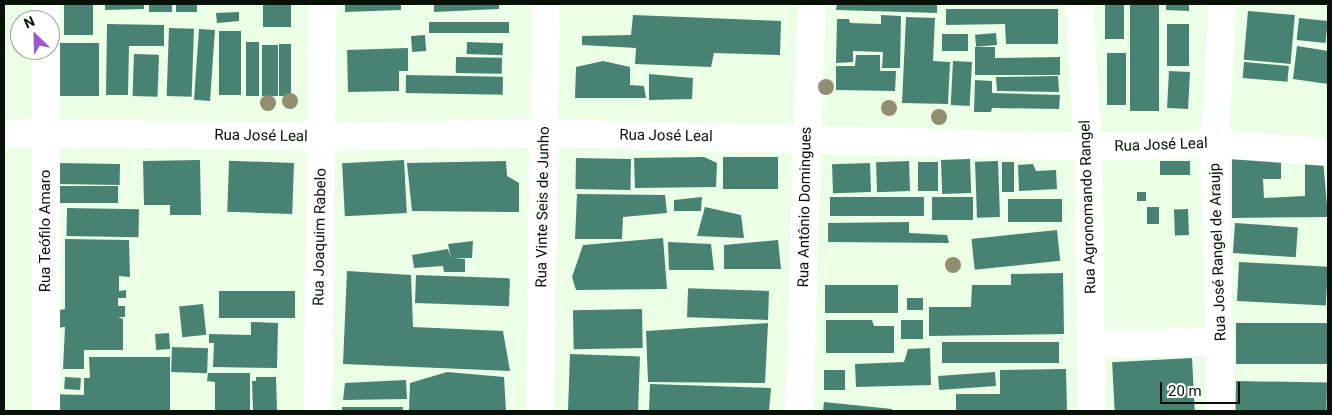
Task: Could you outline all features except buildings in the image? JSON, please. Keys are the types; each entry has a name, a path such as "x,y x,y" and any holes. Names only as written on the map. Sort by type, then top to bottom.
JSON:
{"street":[{"name":"Rua Joaquim Rabelo","path":"318,411 322,4"},
{"name":"Rua Vinte Seis de Junho","path":"540,411 546,4"},
{"name":"Rua Antônio Domingues","path":"799,411 805,140 812,4"},
{"name":"Rua Agronomando Rangel","path":"1079,4 1088,147 1092,411"},
{"name":"Rua José Rangel de Araujp","path":"1221,411 1214,144 1224,4"},
{"name":"Rua Teófilo Amaro","path":"46,60 46,411"},
{"name":"Rua José Leal","path":"4,133 321,137 544,133 1088,147 1214,144 1328,152"},
{"path":"1092,344 1220,342"}]}
